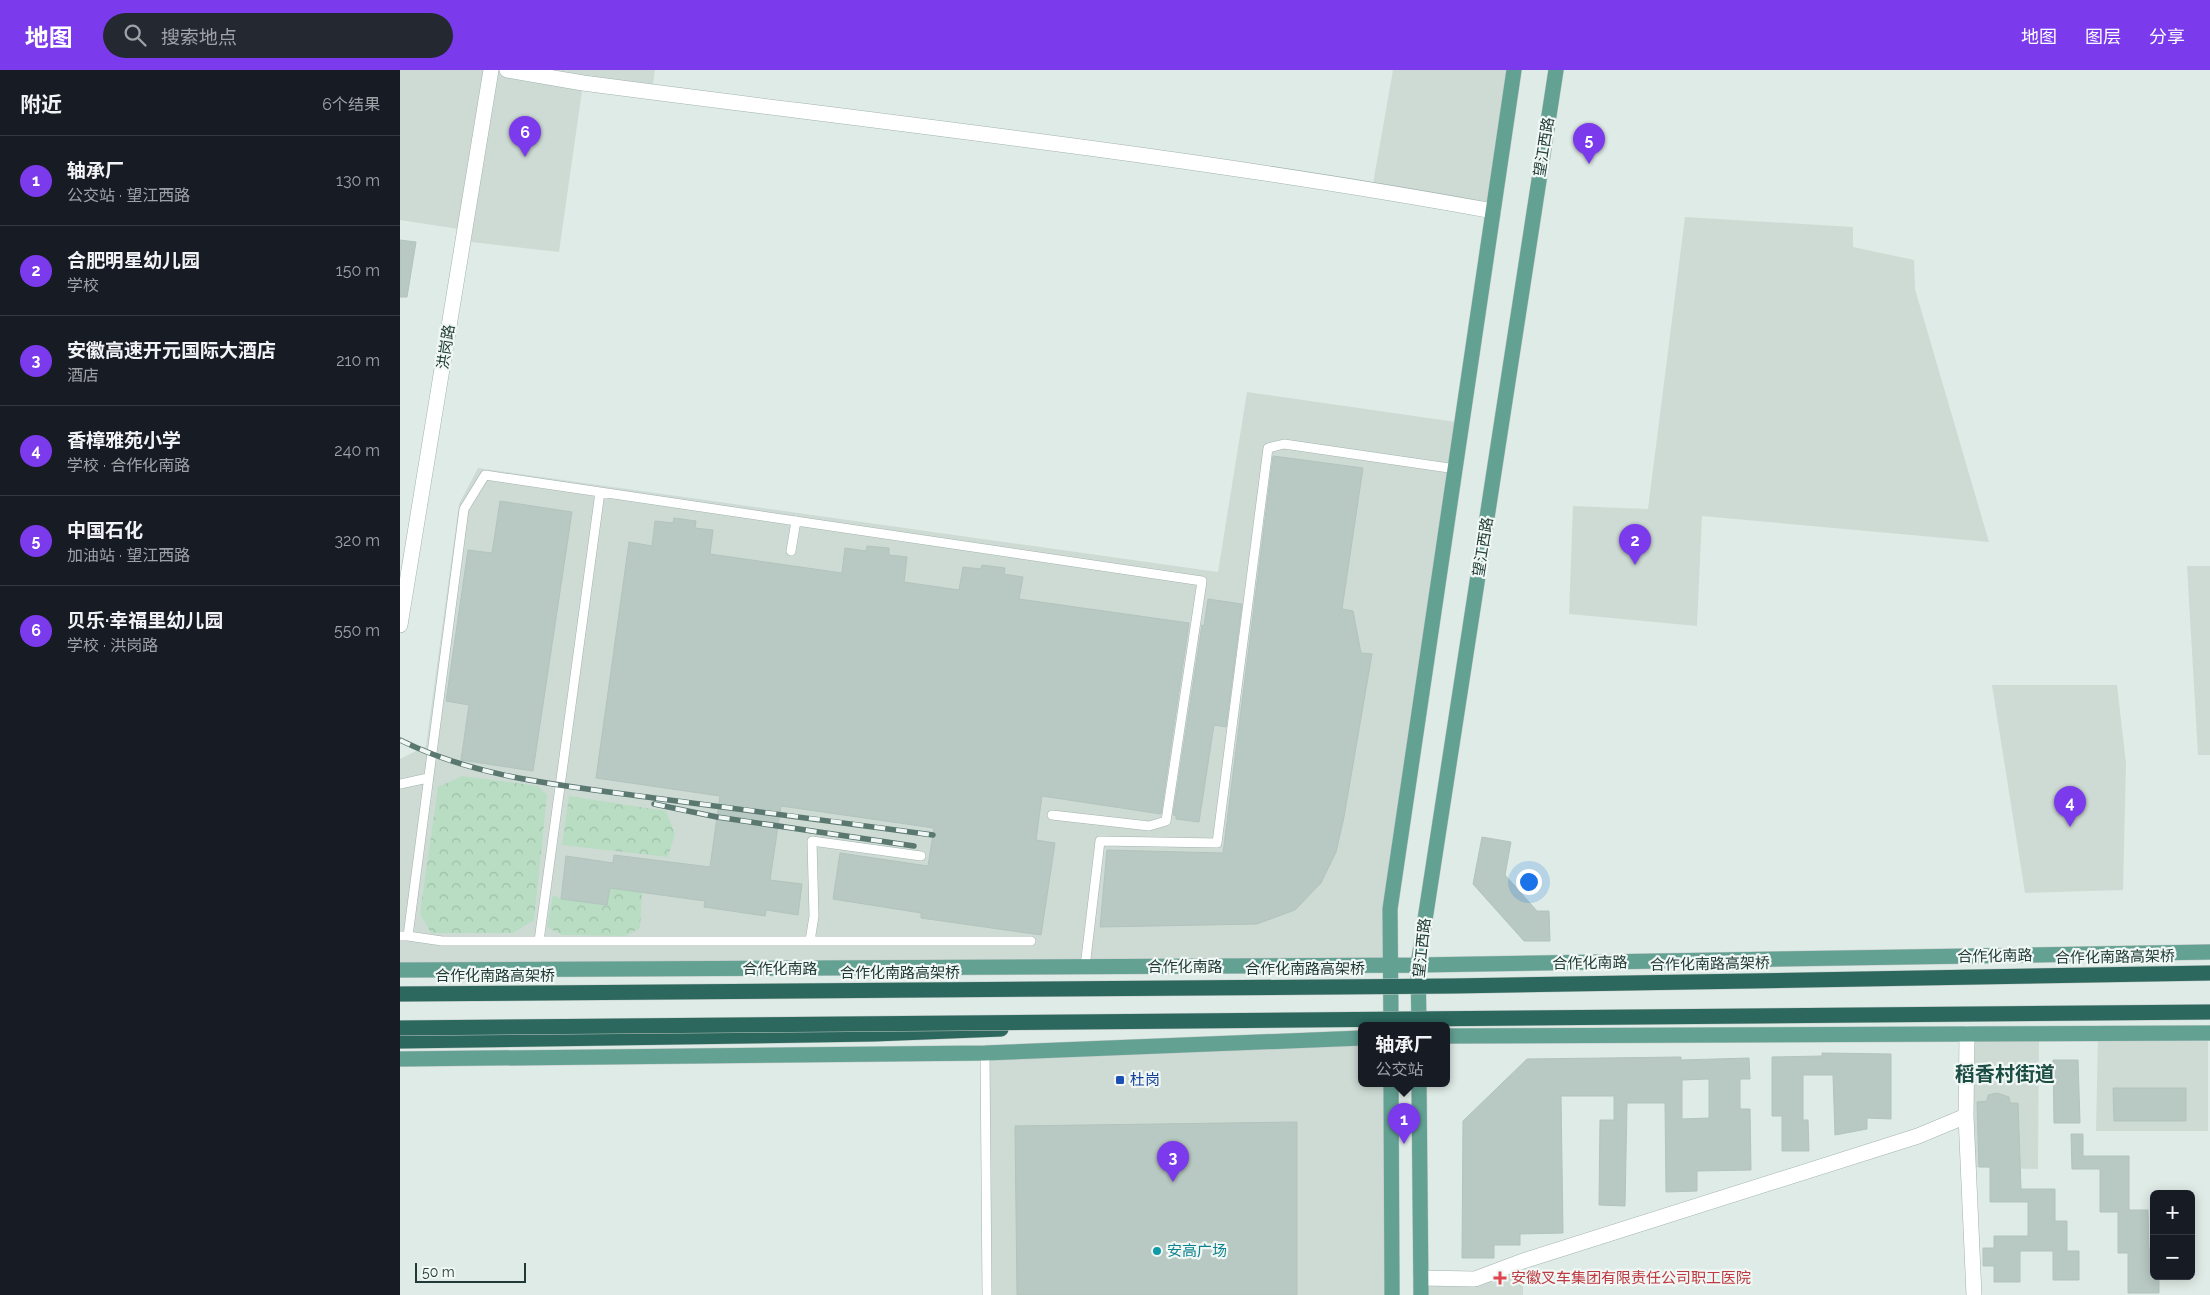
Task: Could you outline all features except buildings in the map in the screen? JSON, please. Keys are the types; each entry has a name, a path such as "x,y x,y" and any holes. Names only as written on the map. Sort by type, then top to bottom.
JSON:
{"highway":[{"name":"合作化南路高架桥","path":"400,994 1453,986 2210,974"},
{"path":"400,1028 2210,1012"},
{"path":"400,1042 874,1034 991,1030 1108,1022"}],"main road":[{"name":"望江西路","path":"1391,1022 1390,909 1514,70"},
{"name":"望江西路","path":"1418,1022 1418,966 1556,70"},
{"name":"合作化南路","path":"400,970 1418,966 2210,952"},
{"path":"1450,1036 2210,1033"},
{"path":"400,1059 985,1053 1358,1038"},
{"path":"1391,1087 1392,1295"},
{"path":"1419,1087 1421,1295"}],"street":[{"name":"洪岗路","path":"400,625 491,70"},
{"path":"507,70 593,85 1200,163 1372,189 1493,212"},
{"path":"1966,1034 1966,1116 1974,1295"},
{"path":"1421,1278 1475,1279 1523,1261 1918,1136 1966,1116"}],"lane":[{"path":"1085,967 1100,841 1218,843 1268,448 1284,444 1456,469"},
{"path":"1031,941 442,941 404,936 428,778 464,509 485,475 1202,581 1166,822 1149,826 1052,816"},
{"path":"539,941 600,492"},
{"path":"791,551 796,521"},
{"path":"400,784 428,778"},
{"path":"810,941 814,916 812,841 921,856"},
{"path":"985,1053 988,1295"}],"shaded area":[{"path":"400,70 655,70 652,92 583,84 559,252 463,241 465,230 400,220"},
{"path":"1393,70 1514,70 1493,211 1372,189"},
{"path":"1685,217 1853,227 1853,247 1914,260 1915,289 1989,542 1702,516 1697,626 1569,614 1573,506 1648,509"},
{"path":"1247,392 1463,423 1390,909 1391,965 400,970 400,759 426,746 459,504 478,468 1218,572"},
{"path":"2187,566 2210,566 2210,755 2198,755"},
{"path":"1992,685 2117,685 2126,763 2123,890 2025,893"},
{"path":"2208,1033 2208,1131 2096,1131 2098,1034"},
{"path":"1967,1034 2039,1034 2038,1169 1969,1167"},
{"name":"安高广场","path":"1358,1038 1358,1087 1391,1087 1392,1295 987,1295 985,1053"},
{"name":"安徽叉车集团有限责任公司职工医院","path":"1523,1261 1523,1295 1421,1295 1421,1278 1475,1279"}],"green space":[{"path":"462,776 538,786 547,795 534,920 513,933 431,933 420,914 438,787"},
{"path":"569,796 666,811 675,834 668,857 562,845"},
{"path":"610,888 642,892 640,928 626,936 562,935 547,927 553,895 561,899 607,905"}],"railway":[{"path":"400,740 461,764 557,785 933,835"},
{"path":"654,804 717,817 914,846"}],"place":[{"name":"贝乐·幸福里幼儿园","path":"525,157"},
{"name":"中国石化","path":"1589,164"},
{"name":"合肥明星幼儿园","path":"1635,565"},
{"name":"香樟雅苑小学","path":"2070,827"},
{"name":"杜岗","path":"1120,1080"},
{"name":"轴承厂","path":"1404,1144"},
{"name":"安徽高速开元国际大酒店","path":"1173,1182"},
{"name":"安高广场","path":"1157,1251"},
{"name":"安徽叉车集团有限责任公司职工医院","path":"1500,1278"}],"district":[{"name":"稻香村街道","path":"2005,1074"}]}
